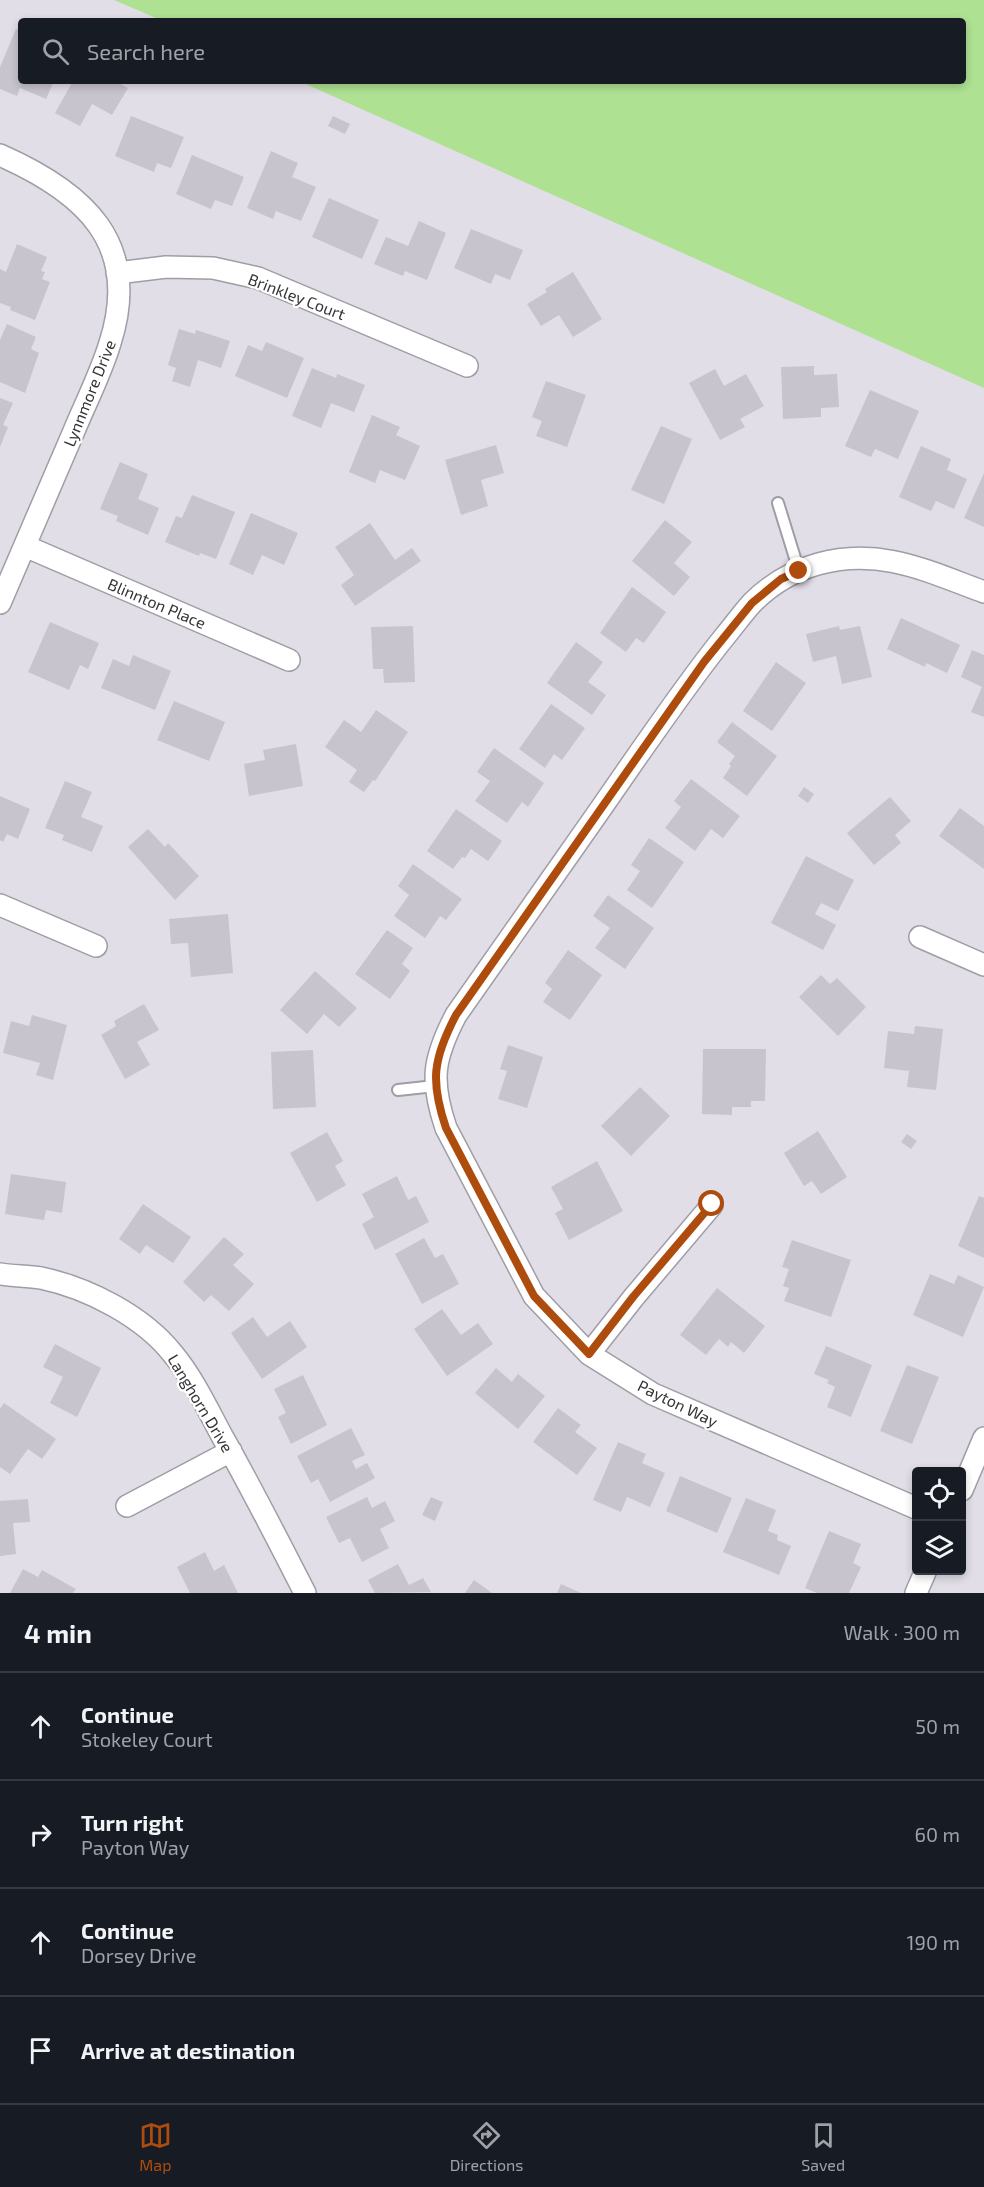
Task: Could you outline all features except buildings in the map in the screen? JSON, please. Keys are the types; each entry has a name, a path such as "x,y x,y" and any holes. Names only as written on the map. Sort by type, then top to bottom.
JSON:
{"street":[{"name":"Lynnmore Drive","path":"0,155 32,169 60,187 86,208 107,237 117,273 119,295 111,342 0,603"},
{"name":"Brinkley Court","path":"117,273 166,267 213,268 258,278 467,366"},
{"name":"Blinnton Place","path":"25,546 289,660"},
{"name":"Payton Way","path":"912,1506 653,1394 589,1354 534,1296 446,1128 435,1086 436,1059 456,1015 690,682 752,603 781,579 818,564 850,558 904,563 984,592"},
{"path":"0,905 96,946"},
{"path":"920,937 984,965"},
{"path":"589,1354 633,1297 712,1204"},
{"name":"Langhorn Drive","path":"0,1274 40,1278 84,1291 122,1310 157,1337 188,1374 231,1451 304,1593"},
{"path":"966,1481 984,1438"},
{"path":"127,1506 231,1451"},
{"path":"916,1593 924,1575"}],"lane":[{"path":"778,503 799,571"},
{"path":"398,1090 435,1086"}],"green space":[{"path":"114,0 984,0 984,388 306,84 966,84 966,18 156,18"}],"route":[{"path":"712,1204 633,1297 589,1354 534,1296 446,1128 435,1086 436,1059 456,1015 704,662 752,603 781,579 799,571"}]}
